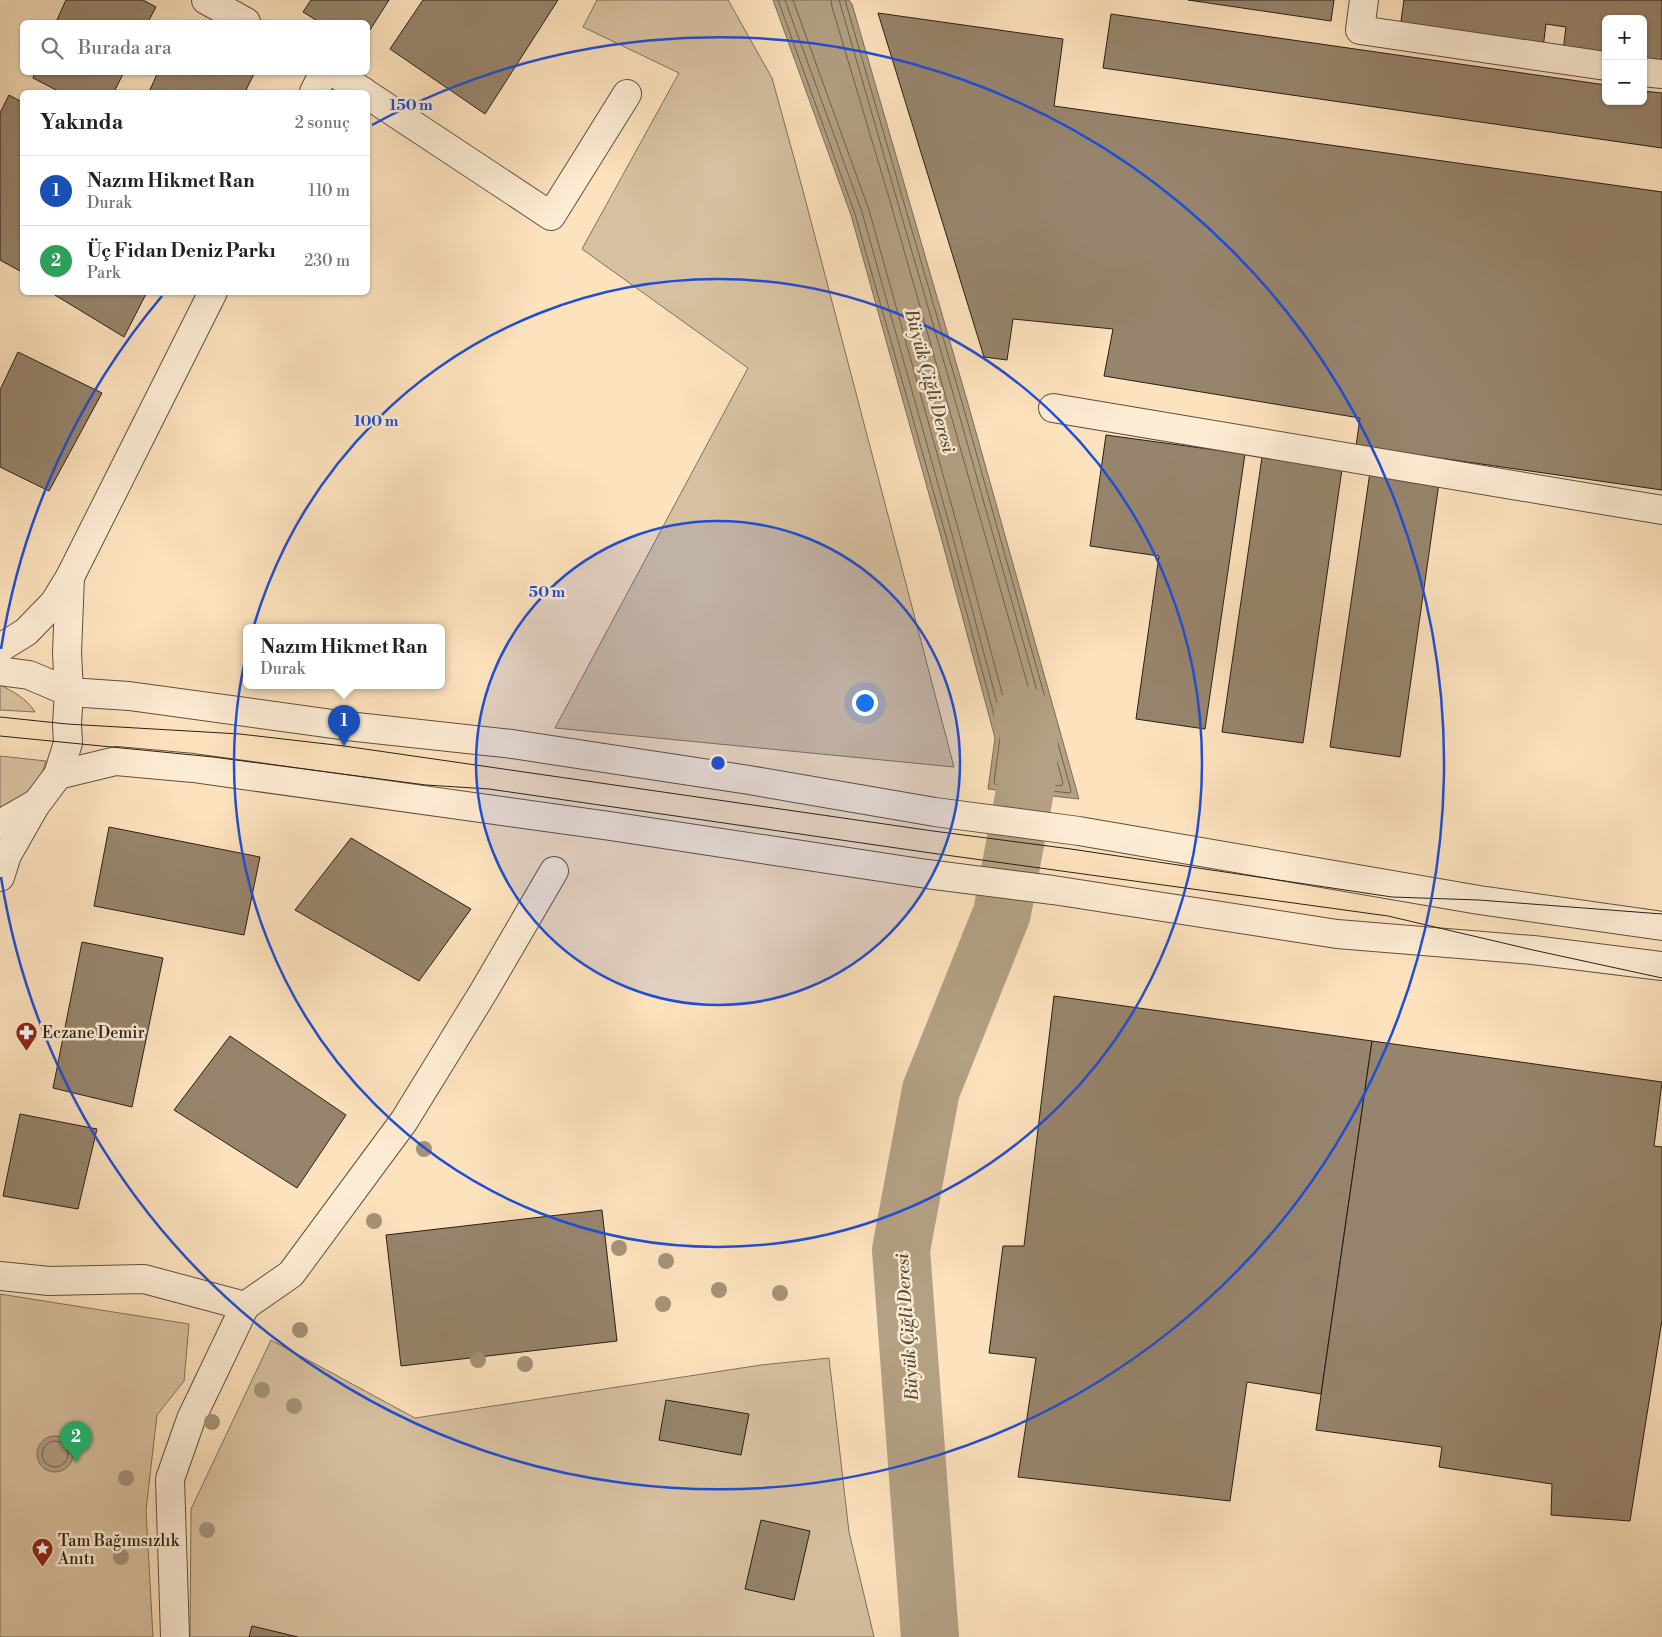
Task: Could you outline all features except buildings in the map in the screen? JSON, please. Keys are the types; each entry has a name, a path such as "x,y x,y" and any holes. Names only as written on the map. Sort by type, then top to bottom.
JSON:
{"street":[{"path":"206,0 242,20"},
{"path":"1364,0 1360,30 1602,65"},
{"path":"1647,72 1662,74"},
{"path":"315,90 322,75"},
{"path":"338,75 361,90"},
{"path":"370,96 551,216 627,94"},
{"path":"0,648 26,632 54,603 70,577 211,295"},
{"path":"1053,408 1662,510"},
{"path":"0,877 7,855 37,803 58,775 68,743 69,692 67,654 70,577"},
{"path":"0,671 29,675 69,692 128,696 347,726 512,744 749,780 935,812 1079,831 1479,900 1662,926"},
{"path":"58,775 116,761 193,768 619,828 927,874 1053,890 1337,934 1533,950 1662,966"},
{"path":"0,824 37,803"},
{"path":"175,1637 170,1478 191,1419 244,1306 292,1274 404,1121 484,992 554,871"},
{"path":"0,1276 49,1281 144,1279 244,1306"}],"shaded area":[{"path":"597,0 728,0 772,78 954,767 555,728 748,368 582,249 679,73 583,27"},
{"path":"0,685 24,699 35,712 0,710"},
{"path":"0,756 46,761 39,780 29,793 0,813"},
{"path":"0,1294 189,1324 184,1381 157,1415 146,1510 153,1637 0,1637"},
{"path":"271,1340 415,1418 761,1365 829,1358 849,1532 874,1637 190,1637 191,1509"}],"water":[{"path":"773,0 849,0 852,4 968,404 1079,799 988,789 995,738 941,537 851,215"},
{"path":"55,1436 68,1441 73,1454 68,1467 55,1472 42,1467 37,1454 42,1441"}],"waterway":[{"name":"Büyük Çiğli Deresi","path":"930,1637 901,1250 931,1090 1002,913 1028,775 1029,735 1023,715"}],"tram line":[{"path":"0,717 67,724 240,734 344,746 933,831 1071,849 1392,897 1479,900 1662,914"},
{"path":"0,736 213,757 426,785 489,789 931,853 1388,916 1662,978"}],"place":[{"name":"Nazım Hikmet Ran","path":"344,746"},
{"name":"Eczane Demir","path":"26,1051"},
{"name":"Üç Fidan Deniz Parkı","path":"76,1462"},
{"name":"Tam Bağımsızlık Anıtı","path":"42,1568"}]}
